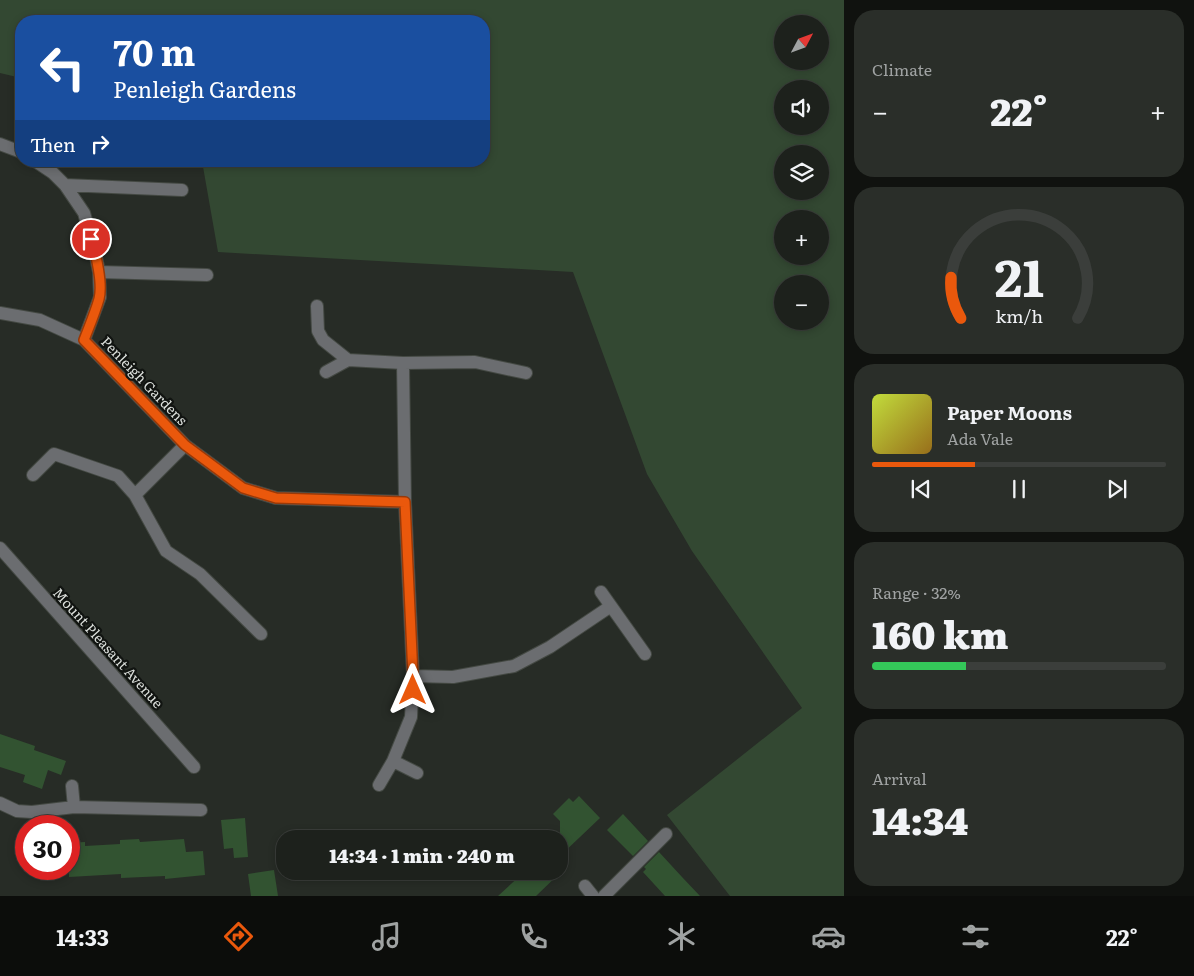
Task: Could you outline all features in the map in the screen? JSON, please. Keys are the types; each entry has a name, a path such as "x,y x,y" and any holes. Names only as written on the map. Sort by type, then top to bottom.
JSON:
{"street":[{"path":"0,144 15,150"},
{"path":"43,167 65,185 84,213 95,252 99,272 100,297 84,340"},
{"path":"65,185 182,190"},
{"path":"99,272 207,275"},
{"path":"318,306 318,331 323,340 348,360"},
{"name":"Penleigh Gardens","path":"0,313 40,320 84,340 185,445 243,488 276,498 405,502"},
{"path":"326,372 348,360 403,363 475,362 526,373"},
{"path":"379,785 393,761 412,717 413,676 405,502 403,363"},
{"path":"135,495 185,445"},
{"path":"33,475 54,454 118,476 135,495 166,551 200,574 261,634"},
{"name":"Mount Pleasant Avenue","path":"0,548 194,767"},
{"path":"602,592 645,654"},
{"path":"413,676 453,677 514,666 550,647 611,606"},
{"path":"393,761 417,773"},
{"path":"72,786 74,807"},
{"path":"0,803 17,811 32,812 74,807 201,810"},
{"path":"612,894 666,834"},
{"path":"585,886 593,896"}],"green space":[{"path":"0,0 844,0 844,896 730,896 667,815 802,708 692,551 647,474 573,272 218,252 203,167 490,167 490,15 15,15 15,77 0,73"}],"building":[{"path":"0,734 35,746 34,750 66,761 61,775 48,770 42,789 23,782 25,775 0,767"},
{"path":"579,796 600,818 568,848 568,830 560,830 560,821 553,814 569,798 573,802"},
{"path":"623,814 648,841 633,856 607,830"},
{"path":"245,818 248,857 234,858 233,848 224,849 221,820"},
{"path":"139,839 140,842 184,839 186,852 203,851 205,875 165,879 165,876 121,878 121,874 80,876 80,842 85,842 85,846 120,844 120,840"},
{"path":"659,852 700,896 665,896 643,872 646,869 644,867"},
{"path":"274,870 278,896 251,896 248,874"},
{"path":"515,880 553,880 536,896 498,896"}],"route":[{"path":"91,239 99,272 100,297 84,340 185,445 243,488 276,498 405,502 413,690"}]}
